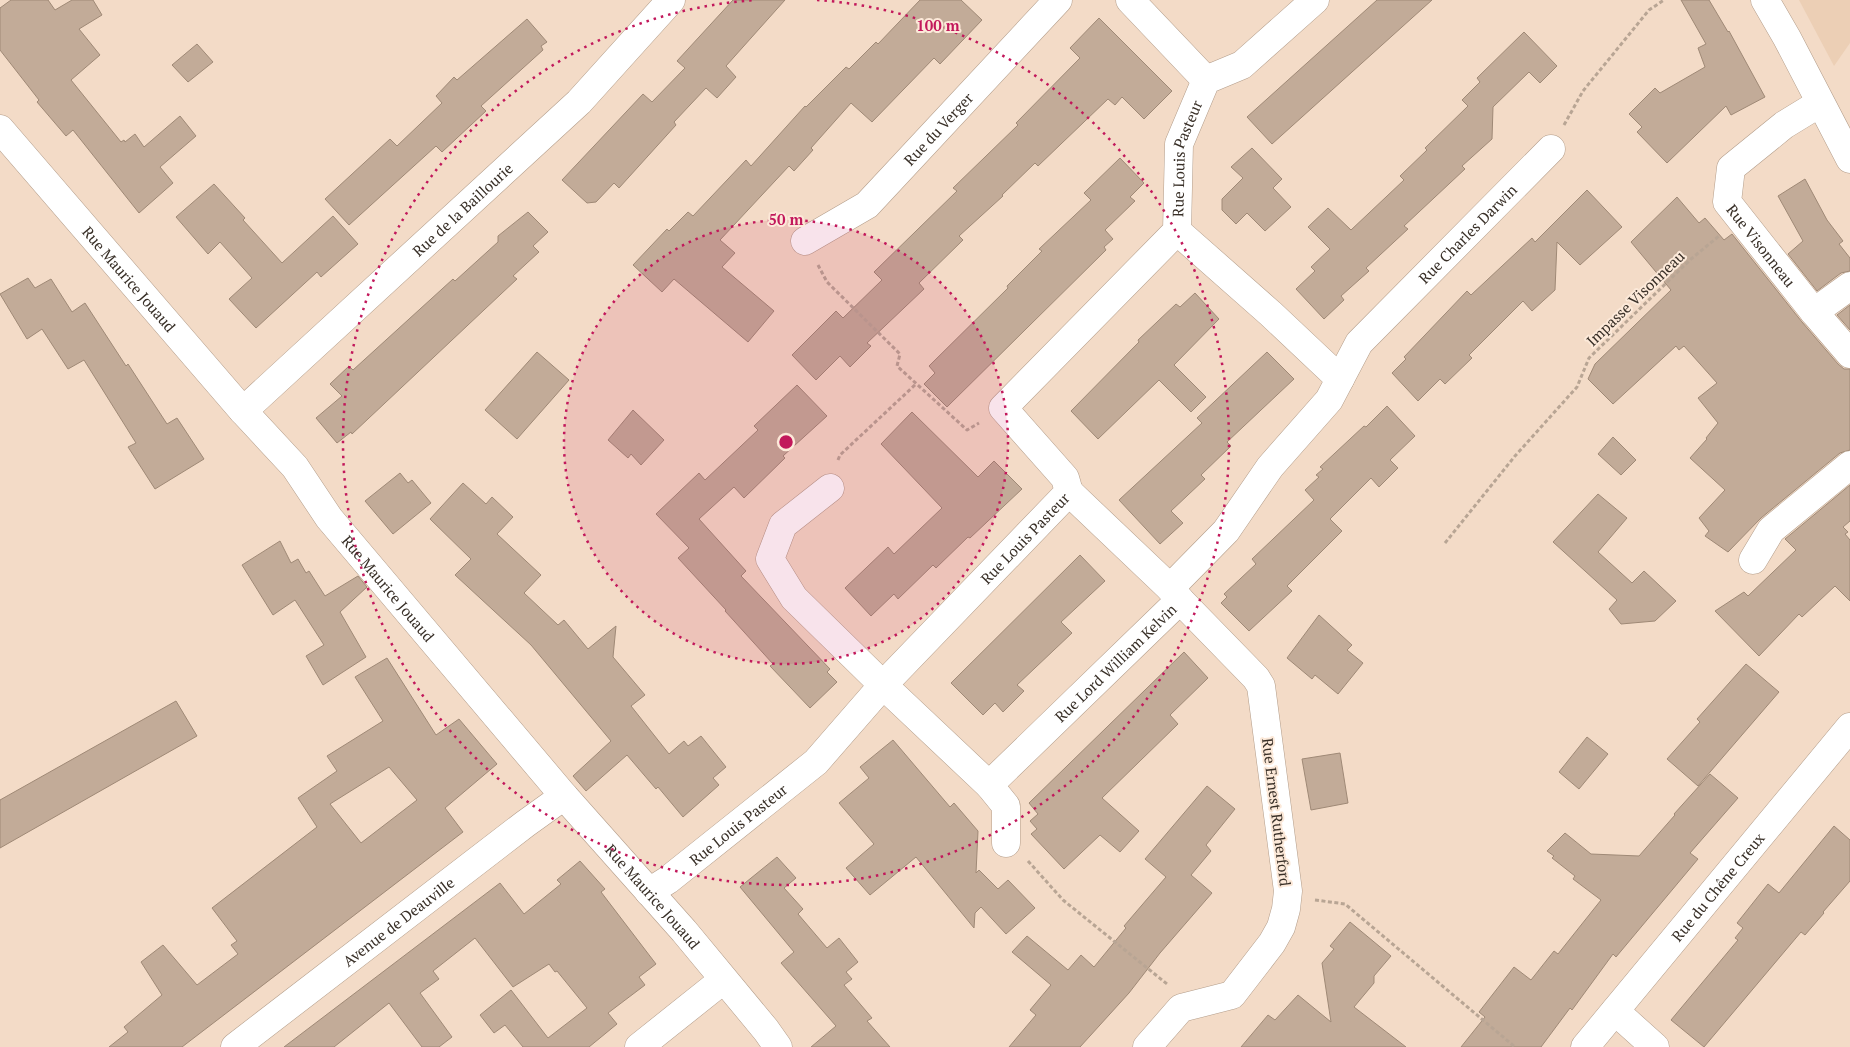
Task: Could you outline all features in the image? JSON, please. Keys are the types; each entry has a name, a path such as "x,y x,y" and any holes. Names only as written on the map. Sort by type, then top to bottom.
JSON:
{"street":[{"name":"Rue de la Baillourie","path":"243,411 579,102 671,0"},
{"name":"Rue du Verger","path":"805,241 867,205 1058,0"},
{"name":"Rue Louis Pasteur","path":"1130,0 1206,80"},
{"name":"Rue Louis Pasteur","path":"649,892 668,880 816,762 883,685 1069,492 1065,478 1003,408 1177,231 1179,144 1206,80 1242,65 1315,0"},
{"path":"1765,0 1850,159"},
{"name":"Rue Visonneau","path":"1820,103 1784,125 1731,168 1727,202 1814,312 1850,354"},
{"name":"Rue Maurice Jouaud","path":"0,129 243,411 296,467 330,518 564,796 724,980 778,1047"},
{"name":"Rue Charles Darwin","path":"1270,467 1329,400 1359,343 1551,149"},
{"path":"1177,231 1271,314 1340,379"},
{"path":"1814,312 1850,286"},
{"path":"1753,560 1771,530 1850,465"},
{"name":"Rue Lord William Kelvin","path":"989,785 1175,594 1226,531 1270,467"},
{"path":"830,488 783,525 770,559 794,598 989,785 1006,806 1006,843"},
{"name":"Rue Ernest Rutherford","path":"1069,492 1175,594 1256,678 1261,686 1287,872 1286,908 1281,926 1272,943 1232,996 1181,1008"},
{"name":"Rue du Chêne Creux","path":"1585,1047 1850,726"},
{"name":"Avenue de Deauville","path":"235,1047 564,796"},
{"path":"639,1047 724,980"},
{"path":"1147,1047 1181,1008"},
{"path":"1615,1011 1655,1047"}],"path":[{"path":"1551,149 1583,91 1649,10 1664,0"},
{"name":"Impasse Visonneau","path":"1445,543 1515,456 1578,387 1589,358 1691,259 1740,218"},
{"path":"805,241 827,282 900,354 897,366 967,430 1003,408"},
{"path":"830,488 840,455 916,384"},
{"path":"1006,843 1019,851 1063,900 1170,986 1181,1008"},
{"path":"1287,897 1345,904 1515,1047"}],"shaded area":[{"path":"1799,0 1850,0 1850,43 1834,66"}],"building":[{"path":"11,0 48,0 55,10 72,0 93,0 102,15 79,29 100,55 71,80 121,142 124,140 125,142 135,134 144,147 180,116 196,136 160,167 173,183 139,213 73,130 66,136 37,102 39,100 0,50 0,8"},
{"path":"733,0 785,0 726,66 736,77 717,98 706,88 674,122 676,125 619,188 614,183 596,202 587,203 562,180 643,94 652,102 685,68 677,61"},
{"path":"920,0 961,0 982,20 940,64 934,58 872,122 851,103 811,148 813,150 794,171 789,166 720,240 735,253 722,267 774,311 748,342 674,279 662,292 633,265 667,229 669,231 688,212 693,216 746,160 751,166 805,106 846,67 849,69 876,42 878,44"},
{"path":"1377,0 1432,0 1272,144 1247,117"},
{"path":"1681,0 1709,0 1729,31 1765,97 1731,115 1726,106 1667,163 1637,132 1642,127 1629,114 1655,88 1660,93 1705,67 1698,48 1706,44"},
{"path":"1099,18 1172,91 1144,119 1122,97 1115,105 1108,99 1038,166 1035,163 1003,196 959,236 963,240 919,283 924,289 867,343 871,346 850,367 840,356 816,380 792,355 836,311 843,318 882,280 874,272 957,191 953,188 1018,125 1016,123 1080,58 1070,48"},
{"path":"527,19 547,42 541,46 543,50 481,106 486,111 442,152 436,146 349,225 325,199 390,139 397,146 442,103 436,96 454,77 457,80"},
{"path":"1524,32 1557,66 1540,83 1529,72 1493,107 1492,139 1462,166 1465,169 1404,226 1408,229 1366,268 1369,271 1341,296 1344,300 1324,319 1296,289 1315,271 1311,267 1330,249 1308,227 1328,208 1351,230 1404,180 1400,176 1427,150 1425,148 1468,106 1462,100 1480,82 1477,78"},
{"path":"197,44 213,62 188,82 172,65"},
{"path":"1252,148 1282,179 1273,188 1291,207 1265,231 1247,213 1236,224 1222,210 1222,199 1243,178 1231,167"},
{"path":"1120,158 1144,183 1130,197 1135,201 1105,230 1113,239 1104,247 1106,250 947,407 924,384 935,373 929,366 1008,288 1007,286 1042,251 1039,249 1091,200 1084,193"},
{"path":"1805,179 1827,220 1843,241 1839,244 1850,258 1850,271 1841,273 1817,291 1788,254 1803,241 1778,196"},
{"path":"214,184 245,218 243,220 282,263 333,216 358,244 321,277 317,272 256,328 229,299 252,278 220,242 208,254 176,217"},
{"path":"1587,190 1622,227 1580,265 1557,242 1555,290 1532,311 1523,301 1469,355 1472,358 1445,384 1440,379 1418,401 1392,373 1406,359 1404,357 1467,291 1471,295 1532,238 1535,242"},
{"path":"1677,197 1699,223 1705,218 1724,240 1732,234 1838,364 1844,369 1850,369 1850,450 1840,453 1761,518 1728,552 1705,536 1709,531 1699,518 1725,490 1690,458 1718,423 1698,398 1717,383 1684,346 1679,350 1676,346 1613,404 1588,379 1595,364 1671,290 1631,242"},
{"path":"528,212 548,232 533,246 539,252 513,276 517,279 352,434 351,432 337,443 316,418 342,396 330,384 349,366 353,370 453,279 455,281 498,242 498,236"},
{"path":"28,278 35,288 51,279 72,312 85,303 167,424 177,418 204,459 155,489 128,447 136,443 84,360 68,369 42,329 27,339 0,294"},
{"path":"1195,293 1219,319 1174,365 1206,397 1191,412 1159,380 1098,439 1071,411 1139,342 1138,340 1176,304 1180,307"},
{"path":"1850,305 1850,330 1837,315"},
{"path":"537,352 569,380 517,439 485,410"},
{"path":"1267,352 1294,379 1227,442 1231,446 1201,475 1205,479 1171,511 1183,523 1160,544 1119,500 1202,423 1197,418"},
{"path":"797,385 827,416 783,456 785,458 744,498 734,487 699,519 746,571 741,576 830,669 827,672 837,682 810,708 770,666 773,664 678,558 689,548 656,514 699,473 705,480 758,430 754,426"},
{"path":"1387,406 1415,436 1390,460 1398,468 1379,487 1371,478 1330,519 1342,531 1287,586 1292,591 1249,631 1221,603 1227,597 1224,594 1256,564 1252,559 1314,500 1305,490 1319,477 1316,475 1323,469 1320,467"},
{"path":"633,410 664,440 641,465 631,454 628,458 608,440"},
{"path":"912,412 978,477 994,461 1022,489 936,568 933,565 898,599 894,594 871,616 845,588 888,547 894,554 942,508 881,444"},
{"path":"1613,437 1636,460 1621,475 1598,454"},
{"path":"400,473 408,483 412,480 431,503 393,534 365,501"},
{"path":"463,483 486,504 492,497 513,517 497,534 541,575 524,593 558,625 564,620 588,649 616,626 613,657 645,695 631,706 669,754 684,741 688,746 701,736 726,767 713,778 719,785 683,817 658,787 656,789 627,755 586,791 573,776 611,741 531,645 455,575 471,559 430,519"},
{"path":"1850,485 1850,521 1843,527 1848,532 1845,534 1850,540 1850,601 1835,586 1802,617 1799,614 1759,656 1715,611 1744,592 1748,596 1796,550 1785,539"},
{"path":"1598,494 1627,518 1598,552 1632,583 1644,571 1676,601 1655,621 1621,624 1609,609 1617,600 1553,542"},
{"path":"280,541 291,563 298,559 306,573 309,571 325,596 358,576 367,587 340,612 366,657 323,685 306,656 324,645 295,600 273,615 242,565"},
{"path":"1080,555 1105,581 1061,622 1072,633 1017,685 1024,691 1003,712 995,703 983,715 951,683"},
{"path":"1319,615 1352,645 1347,650 1363,663 1338,694 1315,675 1312,679 1287,658"},
{"path":"1184,652 1208,678 1170,715 1178,724 1102,798 1139,831 1120,852 1100,835 1064,869 1031,834 1037,829 1030,821 1038,814 1029,803"},
{"path":"387,658 436,735 459,719 497,764 445,808 463,832 182,1047 109,1047 128,1032 124,1027 162,995 141,962 163,945 197,985 238,954 231,945 237,941 212,908 317,827 298,798 337,771 327,756 383,721 355,677","holes":["389,767 417,800 361,843 330,804"]},
{"path":"1746,664 1779,692 1698,786 1667,759 1700,722 1697,719"},
{"path":"176,701 197,736 0,848 0,800"},
{"path":"1587,737 1608,754 1579,789 1559,772"},
{"path":"893,740 950,807 954,803 978,831 976,873 979,870 998,889 1008,880 1035,908 1006,934 981,907 975,913 974,928 916,857 870,895 846,868 874,844 839,803 869,778 860,767"},
{"path":"1340,753 1348,803 1311,810 1302,759"},
{"path":"1710,774 1738,798 1690,853 1698,859 1616,957 1613,954 1572,1010 1570,1008 1541,1047 1461,1047 1485,1017 1479,1012 1514,967 1531,980 1554,951 1558,954 1601,900 1573,879 1575,876 1552,858 1554,856 1547,851 1565,833 1591,854 1639,856"},
{"path":"1207,786 1235,809 1206,845 1211,851 1191,875 1212,893 1160,953 1129,993 1080,1047 1009,1047 1036,1015 1030,1010 1051,985 1012,952 1027,936 1068,970 1081,955 1094,967 1126,928 1124,926 1166,877 1145,859"},
{"path":"1834,826 1850,840 1850,881 1805,935 1801,932 1704,1047 1671,1020 1738,940 1735,938 1743,928 1737,923 1768,884 1779,893"},
{"path":"777,857 796,878 784,888 803,909 798,914 827,948 839,938 858,962 846,972 852,979 844,985 872,1018 867,1021 890,1047 811,1047 836,1026 781,963 794,952 740,887"},
{"path":"580,861 605,889 601,892 656,964 639,977 645,985 608,1013 617,1024 589,1047 523,1047 505,1025 494,1033 480,1015 511,990 548,1038 587,1008 549,964 513,987 475,938 433,971 439,979 420,993 452,1037 439,1047 422,1047 389,1003 334,1047 284,1047 500,883 524,914 561,884 557,880"},
{"path":"1350,922 1391,956 1374,976 1374,983 1354,1007 1406,1047 1241,1047 1268,1015 1275,1020 1298,995 1331,1022 1322,963 1334,949 1330,946"}]}
